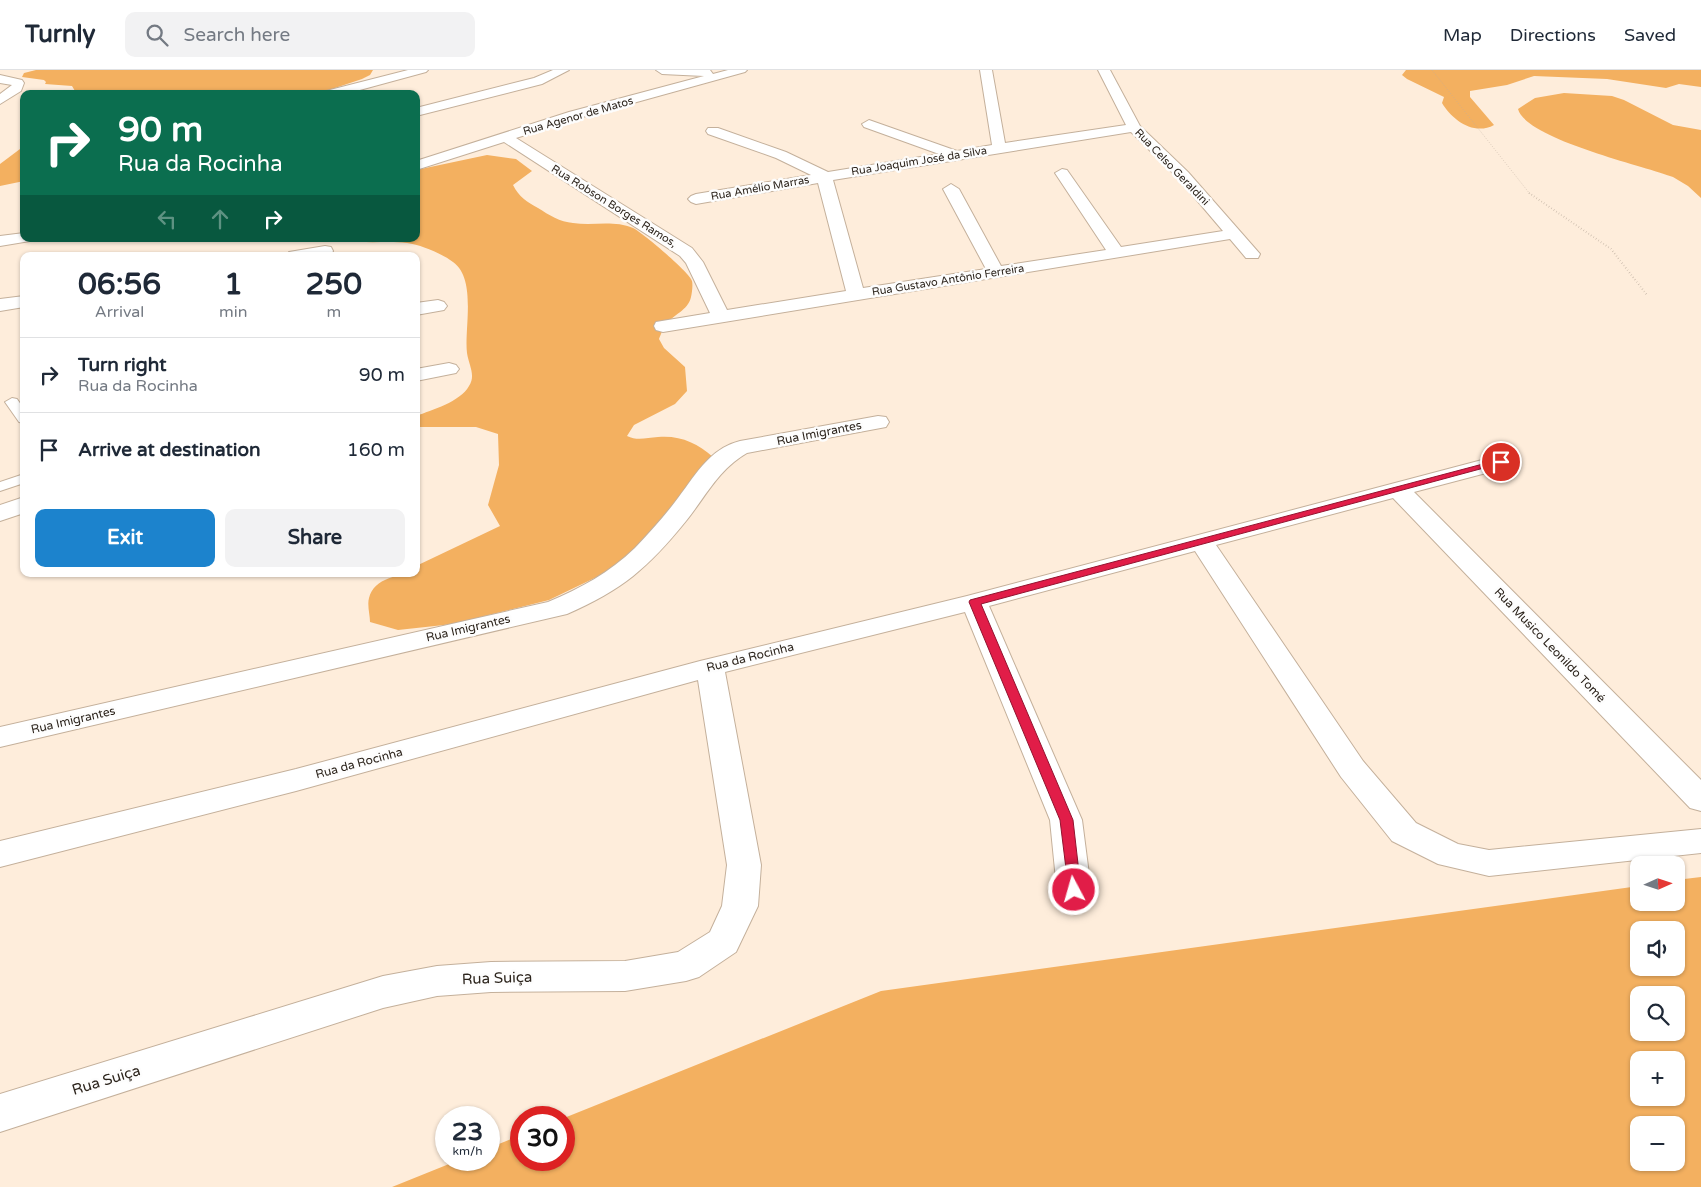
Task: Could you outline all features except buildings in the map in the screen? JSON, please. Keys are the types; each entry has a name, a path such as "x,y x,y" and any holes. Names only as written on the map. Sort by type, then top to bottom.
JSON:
{"street":[{"path":"342,90 394,72 422,70"},
{"path":"420,111 538,81 563,70"},
{"path":"662,70 724,75"},
{"name":"Rua Agenor de Matos","path":"420,165 574,115 741,70"},
{"path":"986,70 999,148"},
{"name":"Rua Celso Geraldini","path":"1104,70 1134,128 1183,175 1252,254"},
{"path":"0,79 18,83 17,88 0,100"},
{"path":"869,124 955,155"},
{"name":"Rua Joaquim José da Silva","path":"824,176 1134,128"},
{"path":"712,131 781,155 824,176 856,294"},
{"name":"Rua Robson Borges Ramos,","path":"505,137 686,252 694,262 720,317"},
{"path":"1062,173 1116,252"},
{"name":"Rua Amélio Marras","path":"696,199 824,176"},
{"path":"951,189 996,272"},
{"name":"Rua Gustavo Antônio Ferreira","path":"663,326 1234,234"},
{"path":"0,241 20,238"},
{"path":"313,252 326,249"},
{"path":"0,305 20,302"},
{"path":"420,308 438,306"},
{"path":"420,374 449,369"},
{"name":"Rua Imigrantes","path":"0,737 558,608 594,592 621,574 677,515 711,466 724,455 740,448 878,422"},
{"name":"Rua da Rocinha","path":"0,854 296,780 710,667 974,602 1501,462"},
{"name":"Rua Musico Leonildo Tomé","path":"1399,490 1701,800"},
{"path":"0,514 20,506"},
{"path":"1201,541 1352,770 1404,832 1450,855 1489,863 1701,841"},
{"path":"974,602 1066,820 1074,890"},
{"name":"Rua Suiça","path":"0,1113 383,992 437,981 491,977 625,976 686,966 723,942 740,906 744,866 710,667"}],"lane":[{"path":"12,402 20,413"},
{"path":"0,487 20,480"}],"path":[{"path":"1432,70 1530,195 1611,249 1647,295"}],"shaded area":[{"path":"36,70 373,70 370,75 362,79 329,90 74,90 72,86 45,84 44,80 22,77 24,73"},
{"path":"1406,70 1701,70 1701,87 1679,84 1666,88 1607,79 1534,76 1507,85 1470,91 1470,97 1494,125 1479,129 1464,124 1452,115 1442,103 1444,97 1402,75"},
{"path":"1564,93 1612,96 1624,100 1673,125 1701,130 1701,198 1688,186 1673,177 1586,150 1541,131 1526,120 1518,109 1535,98"},
{"path":"20,149 20,182 0,186 0,164"},
{"path":"487,155 516,159 532,171 513,185 530,204 555,218 568,222 618,224 633,228 683,270 692,281 689,302 684,309 669,321 659,339 664,348 685,367 687,391 675,404 634,425 627,436 638,439 674,437 694,444 713,457 645,540 605,573 549,600 453,624 398,630 370,622 368,601 376,586 392,577 420,577 420,564 500,526 488,505 499,465 498,434 476,427 420,427 420,414 459,397 469,386 472,374 467,353 467,292 465,280 460,270 453,262 431,250 399,242 420,242 420,169"},
{"path":"1701,877 1701,1187 392,1187 435,1170 500,1171 500,1144 510,1139 510,1171 575,1171 575,1114 881,991 1630,887 1630,911 1685,911 1685,879"}],"route":[{"path":"1074,890 1066,820 974,602 1501,462"}]}
